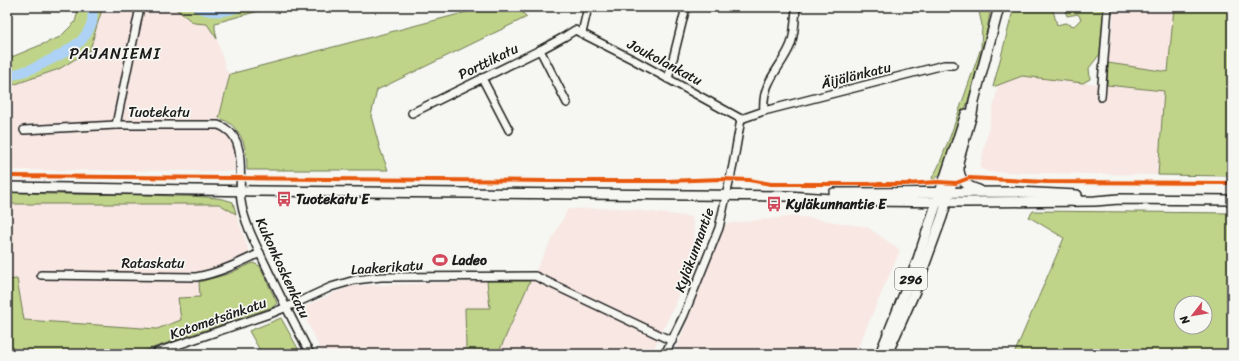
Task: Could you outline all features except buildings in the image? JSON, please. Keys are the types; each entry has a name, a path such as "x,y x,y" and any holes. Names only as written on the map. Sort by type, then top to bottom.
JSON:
{"main road":[{"name":"296","path":"945,192 960,158 999,7"},
{"name":"296","path":"887,354 915,291 967,112 974,101"},
{"path":"960,158 960,174 966,184 975,189 992,192"},
{"path":"7,187 240,191 726,195 787,196 863,201 942,202 1096,201 1119,199"},
{"path":"787,196 862,192 992,192 1054,194 1119,199 1232,200"},
{"name":"296","path":"880,354 942,202"}],"street":[{"path":"116,125 140,7"},
{"path":"582,33 588,7"},
{"path":"668,80 686,7"},
{"path":"741,119 764,111 768,82 791,44 795,29 796,7"},
{"path":"1101,98 1108,7"},
{"name":"Joukolankatu","path":"575,30 741,119"},
{"name":"Porttikatu","path":"412,114 564,38 575,30"},
{"path":"540,50 566,104"},
{"name":"Äijälänkatu","path":"764,111 944,65 953,65"},
{"path":"482,78 509,130"},
{"name":"Kyläkunnantie","path":"665,354 684,315 719,228 733,165 741,119"},
{"name":"Tuotekatu","path":"24,130 116,125 218,126 227,129 234,136 240,152 240,191"},
{"name":"Kukonkoskenkatu","path":"240,191 241,202 246,218 260,253 310,354"},
{"name":"Rataskatu","path":"41,275 196,277 225,269 260,253"},
{"name":"Laakerikatu","path":"286,308 330,287 355,280 381,277 535,276 672,341"},
{"name":"Kotometsänkatu","path":"157,352 286,308"}],"shaded area":[{"path":"144,7 176,7 177,10 194,23 207,24 217,39 226,70 230,74 219,118 233,145 237,171 7,170 7,87 59,69 97,25 101,13 143,9"},
{"path":"1115,7 1174,7 1168,73 1108,63"},
{"path":"1022,76 1164,91 1158,175 988,172 980,168 998,85"},
{"path":"7,204 219,204 236,214 253,263 199,282 200,297 182,320 157,329 24,320 17,279 7,280"},
{"path":"618,208 692,217 695,239 675,305 651,354 498,354 530,281 568,209"},
{"path":"796,216 867,227 900,250 855,354 698,354 676,350 725,224"},
{"path":"487,281 490,308 465,308 466,348 463,354 322,354 301,308 350,286"}],"green space":[{"path":"79,7 102,7 90,50 59,69 7,87 7,59 60,37 75,22"},
{"path":"176,7 273,7 215,23 217,39 207,24 194,23 177,10"},
{"path":"486,7 517,7 527,17 377,90 371,116 380,149 388,170 247,170 246,152 243,141 231,125 219,118 230,74"},
{"path":"978,7 991,7 987,30 968,101 945,165 941,174 933,180 932,177 939,165 951,134 981,48 982,25"},
{"path":"1014,7 1052,7 1057,25 1065,23 1074,26 1081,19 1078,14 1067,16 1065,7 1105,7 1100,54 1089,68 1090,79 1083,83 1022,76 993,87"},
{"path":"1174,7 1232,7 1232,176 1158,175 1164,91 1107,85 1108,63 1168,72"},
{"path":"7,192 211,197 233,202 236,214 219,204 7,204"},
{"path":"1033,211 1232,213 1232,354 1014,354 1064,238 1029,217"},
{"path":"253,263 260,266 277,303 273,307 135,354 7,354 7,280 17,279 24,320 157,329 181,320 178,298 200,297 199,282 228,274"},
{"path":"487,281 530,281 498,354 463,354 466,348 465,308 490,308"},
{"path":"281,318 301,354 262,354 249,331"}],"waterway":[{"path":"7,77 34,68 60,55 81,41 92,23 93,7"},
{"path":"197,7 218,12 238,7"}],"cycle path":[{"path":"7,176 550,181 666,181 722,179 749,180 771,184 956,183 969,178 1047,182 1232,183"}],"place":[{"name":"Tuotekatu E","path":"284,199"},
{"name":"Kyläkunnantie E","path":"774,204"},
{"name":"Ladeo","path":"440,260"}],"district":[{"name":"PAJANIEMI","path":"115,53"}]}
